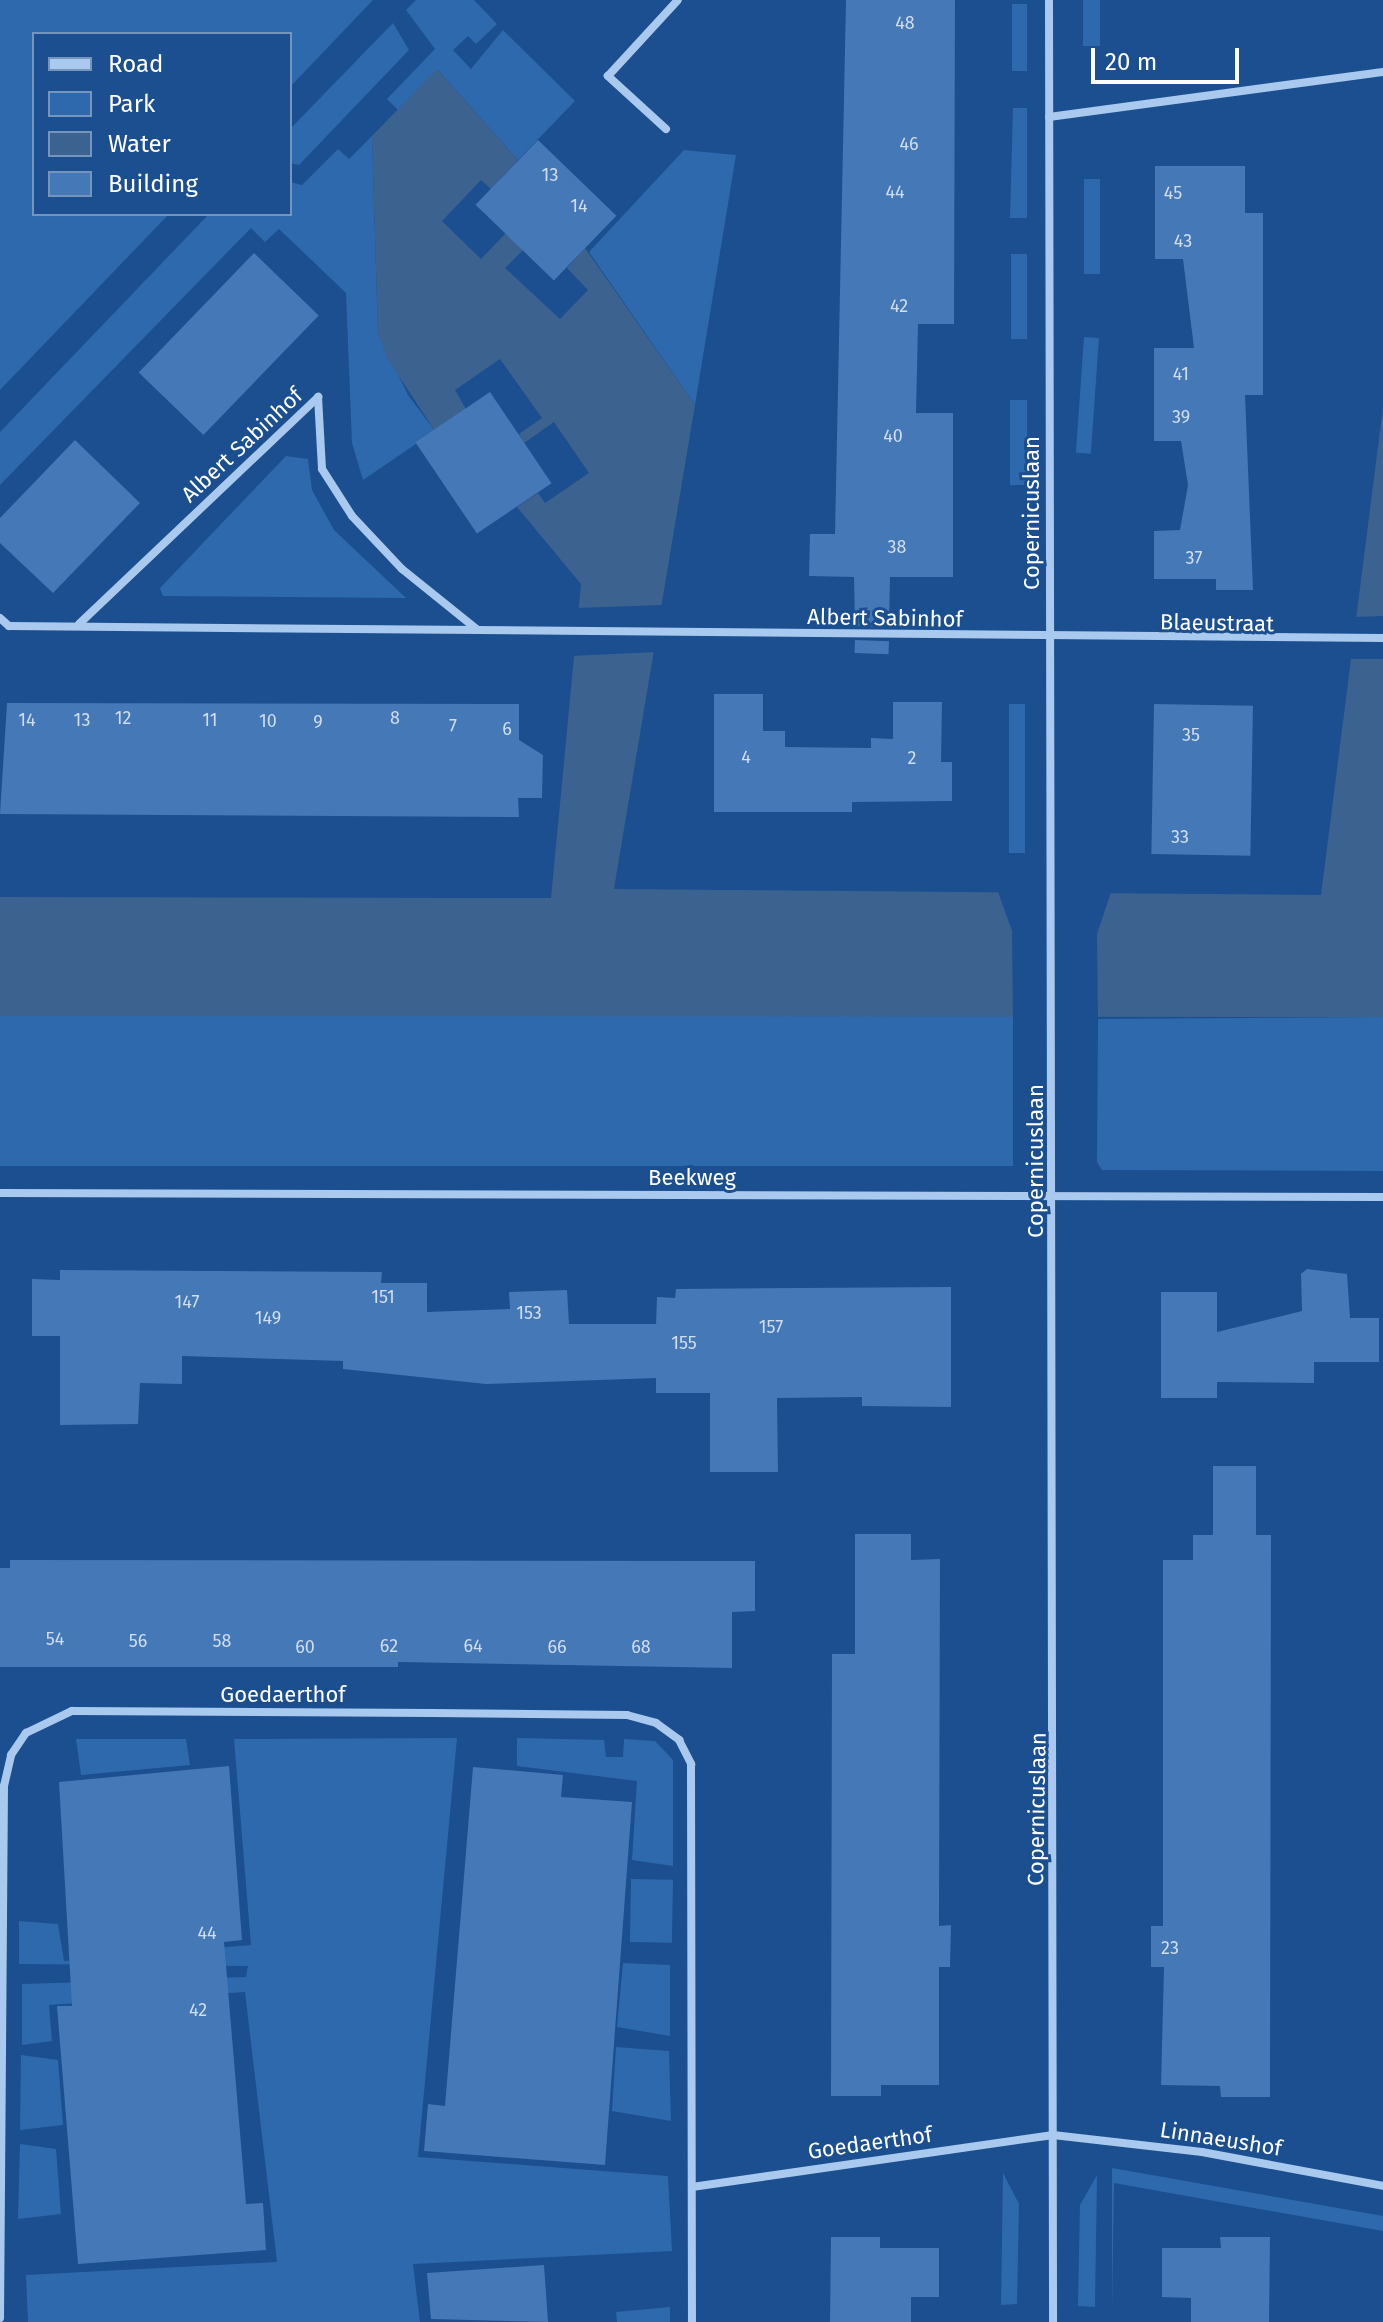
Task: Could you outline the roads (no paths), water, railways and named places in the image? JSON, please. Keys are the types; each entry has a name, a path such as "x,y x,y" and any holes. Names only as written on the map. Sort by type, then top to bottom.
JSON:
{"street":[{"path":"666,129 608,76 678,0"},
{"name":"Copernicuslaan","path":"1049,0 1051,639 1055,863 1053,2322"},
{"path":"1049,117 1383,72"},
{"name":"Albert Sabinhof","path":"78,624 318,397 322,469 352,516 402,569 478,630"},
{"name":"Albert Sabinhof","path":"0,618 9,626 78,624 1051,639"},
{"name":"Blaeustraat","path":"1051,639 1318,642 1383,638"},
{"name":"Beekweg","path":"0,1193 1383,1197"},
{"name":"Goedaerthof","path":"0,2318 4,1786 11,1755 26,1733 72,1711 627,1715 656,1723 679,1740 695,1787 692,2322"},
{"name":"Linnaeushof","path":"1053,2135 1202,2152 1383,2186"},
{"name":"Goedaerthof","path":"692,2187 1053,2135"}],"water":[{"path":"437,69 518,160 491,189 481,180 442,221 481,259 506,233 523,250 505,268 560,319 588,290 567,268 585,248 695,405 614,889 1321,895 1383,407 1383,1017 0,1016 0,897 551,898 581,584 517,507 538,493 545,503 589,473 554,422 524,443 519,434 542,418 500,359 455,390 466,409 435,431 387,358 378,333 372,136"}]}
